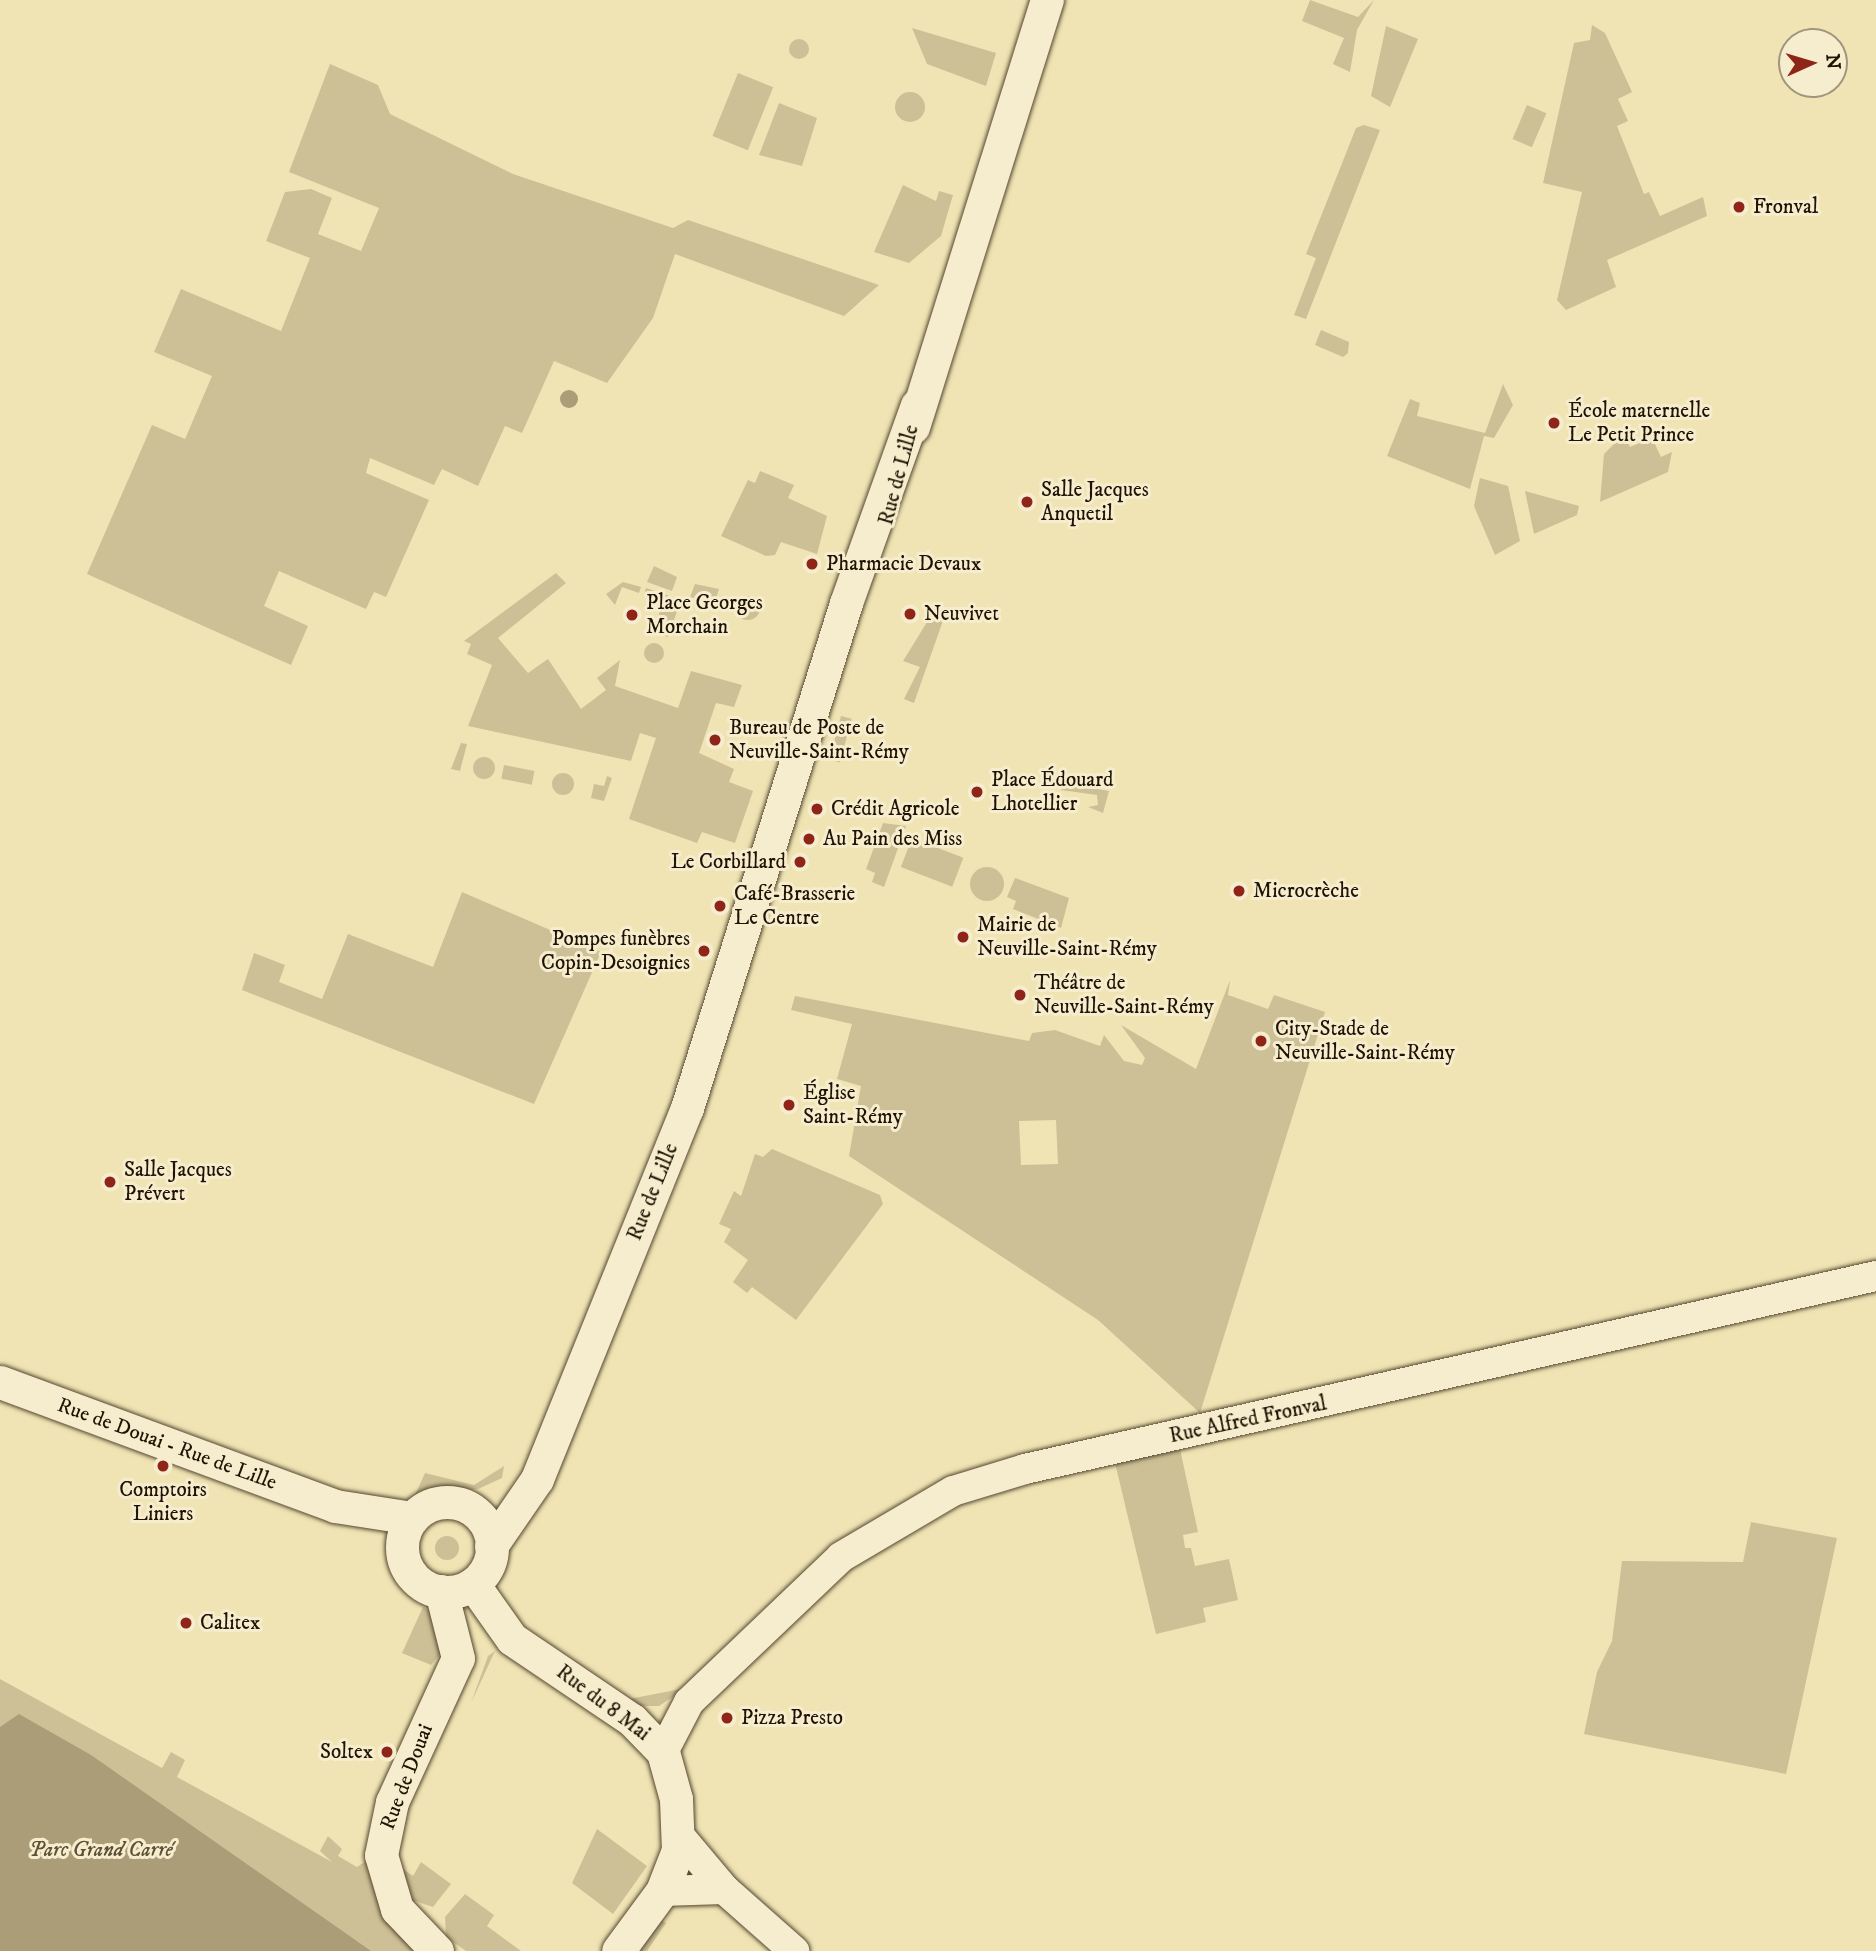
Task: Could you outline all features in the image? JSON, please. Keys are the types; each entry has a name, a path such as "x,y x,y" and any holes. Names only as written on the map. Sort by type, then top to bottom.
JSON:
{"main road":[{"name":"Rue de Lille","path":"491,1546 537,1479 687,1108 744,941 837,699 917,405 1047,0"},
{"name":"Rue de Douai - Rue de Lille","path":"0,1382 335,1506 412,1518"},
{"name":"Rue de Lille","path":"468,1508 511,1486 551,1439"},
{"path":"433,1504 468,1508 484,1522 491,1546 487,1567 473,1584 441,1591 416,1579 403,1554 412,1518 433,1504"},
{"name":"Rue de Douai - Rue de Lille","path":"335,1506 403,1554"},
{"name":"Rue du 8 Mai","path":"473,1584 512,1639 632,1720 663,1752 678,1834 662,1891"},
{"path":"441,1591 458,1658 479,1644 512,1639"},
{"name":"Rue de Douai","path":"438,1951 397,1909 381,1855 392,1802 458,1658"},
{"path":"618,1951 662,1891"}],"street":[{"name":"Rue Alfred Fronval","path":"663,1752 689,1702 859,1543 971,1484 1876,1276"},
{"name":"Rue Alfred Fronval","path":"632,1720 689,1702"},
{"path":"678,1834 724,1889 794,1951"},
{"path":"662,1891 724,1889"}],"green space":[{"path":"1310,0 1358,17 1374,0 1357,30 1350,72 1333,64 1344,38 1302,21"},
{"path":"1592,25 1605,33 1632,92 1618,99 1628,121 1617,126 1644,194 1649,192 1660,216 1703,197 1707,216 1607,260 1616,287 1566,310 1557,300 1582,192 1543,183 1574,43 1590,40"},
{"path":"1386,26 1418,39 1390,107 1371,96"},
{"path":"912,28 996,53 986,86 927,64"},
{"path":"799,39 806,42 809,49 806,56 799,59 792,56 789,49 792,42"},
{"path":"330,64 378,85 390,114 513,174 673,228 688,220 879,285 844,316 675,254 653,318 607,383 554,361 522,433 505,426 478,486 442,469 434,485 370,458 366,473 429,500 386,597 374,592 366,609 279,571 264,606 308,626 291,665 87,574 152,425 185,439 212,376 154,352 181,289 281,331 310,258 266,241 285,192 311,189 332,198 318,234 361,251 379,208 289,172"},
{"path":"738,73 773,87 748,150 713,136"},
{"path":"910,92 916,93 924,101 924,113 916,121 910,122 904,121 896,113 895,107 896,101 904,93"},
{"path":"779,103 817,118 802,166 759,155"},
{"path":"1527,105 1546,113 1532,147 1513,139"},
{"path":"1364,125 1380,130 1306,319 1294,315 1316,258 1306,254 1356,128"},
{"path":"903,185 936,201 939,191 953,195 941,236 909,263 874,252"},
{"path":"1321,330 1349,342 1348,353 1343,357 1315,345"},
{"path":"1503,384 1513,405 1494,438 1484,436 1470,489 1387,456 1410,399 1420,403 1417,416 1485,433"},
{"path":"1624,434 1630,447 1652,438 1661,457 1672,452 1668,472 1600,502 1604,454"},
{"path":"760,471 794,485 788,498 827,516 817,554 781,542 775,555 766,556 721,536 748,480 755,483"},
{"path":"1480,478 1508,486 1520,541 1495,555 1474,506"},
{"path":"1525,491 1579,506 1577,515 1534,534"},
{"path":"654,566 677,577 672,591 647,582"},
{"path":"556,573 566,583 498,638 528,673 548,659 581,709 606,690 597,678 620,660 615,686 678,708 691,671 742,685 734,707 716,703 699,753 734,769 729,782 753,791 735,843 702,832 697,843 629,819 656,738 640,733 631,761 468,726 492,665 467,654 471,644 464,641"},
{"path":"623,582 641,587 639,593 622,587 615,605 606,594"},
{"path":"695,584 719,589 714,605 690,597"},
{"path":"646,588 681,600 668,637 653,632 663,602 644,594"},
{"path":"748,596 759,603 760,608 753,619 748,620 737,613 736,608 743,597"},
{"path":"935,609 946,612 914,703 904,699 920,667 903,661"},
{"path":"654,643 661,646 664,653 661,660 654,663 647,660 644,653 647,646"},
{"path":"841,716 852,719 840,762 829,759"},
{"path":"461,743 467,744 460,771 451,769"},
{"path":"484,757 492,760 495,768 492,776 484,779 476,776 473,768 476,760"},
{"path":"504,765 534,771 532,785 501,779"},
{"path":"563,773 571,776 574,784 571,792 563,795 555,792 552,784 555,776"},
{"path":"607,776 612,778 604,801 591,798 594,784 604,786"},
{"path":"1065,783 1109,791 1103,813 1088,807 1098,805 1097,795 1061,790"},
{"path":"883,823 906,826 884,887 872,882 875,873 866,869"},
{"path":"912,838 963,858 952,887 901,867"},
{"path":"987,867 999,872 1004,884 999,896 987,901 975,896 970,884 975,872"},
{"path":"1015,878 1069,898 1061,928 1013,909 1016,901 1007,897"},
{"path":"462,892 601,952 534,1104 242,990 254,953 285,965 279,982 322,999 348,934 433,967"},
{"path":"1230,980 1228,995 1268,1009 1274,995 1325,1012 1200,1413 1098,1320 849,1156 861,1086 837,1079 852,1024 791,1010 795,996 1029,1041 1032,1033 1055,1030 1100,1046 1104,1035 1124,1061 1142,1065 1145,1058 1121,1025 1196,1069","holes":["1056,1120 1058,1164 1021,1165 1019,1121"]},
{"path":"772,1149 880,1195 883,1204 796,1320 752,1287 747,1293 733,1282 748,1260 724,1242 731,1229 719,1224 734,1191 741,1196 755,1154 763,1157"},
{"path":"1180,1449 1198,1532 1183,1535 1185,1548 1191,1548 1195,1566 1229,1559 1238,1600 1203,1608 1206,1622 1156,1634 1115,1463"},
{"path":"504,1466 502,1478 478,1489 415,1495 425,1473 474,1485"},
{"path":"1751,1522 1837,1538 1786,1774 1584,1734 1597,1672 1612,1641 1622,1561 1743,1562"},
{"path":"447,1536 456,1539 459,1548 456,1557 447,1560 438,1557 435,1548 438,1539"},
{"path":"423,1607 431,1612 441,1653 431,1665 402,1653"},
{"path":"495,1651 471,1703 488,1656"},
{"name":"Parc Grand Carré","path":"0,1679 162,1768 171,1752 185,1760 177,1777 332,1862 320,1851 328,1836 342,1849 338,1856 357,1867 366,1861 420,1951 0,1951"},
{"path":"686,1688 659,1706 635,1706 629,1699"},
{"path":"597,1829 647,1866 613,1914 572,1883"},
{"path":"421,1862 451,1884 433,1907 412,1900 400,1867 413,1876"},
{"path":"465,1894 494,1915 487,1926 521,1951 466,1951 446,1937 445,1917"},
{"path":"657,1917 666,1923 647,1951 632,1951"}],"shaded area":[{"path":"569,390 575,393 578,399 575,405 569,408 563,405 560,399 563,393"},
{"name":"Parc Grand Carré","path":"19,1714 91,1755 371,1951 0,1951 0,1727"}],"place":[{"name":"Fronval","path":"1739,207"},
{"name":"École maternelle Le Petit Prince","path":"1554,423"},
{"name":"Salle Jacques Anquetil","path":"1027,502"},
{"name":"Pharmacie Devaux","path":"812,564"},
{"name":"Neuvivet","path":"910,614"},
{"name":"Place Georges Morchain","path":"632,615"},
{"name":"Bureau de Poste de Neuville-Saint-Rémy","path":"715,740"},
{"name":"Place Édouard Lhotellier","path":"977,792"},
{"name":"Crédit Agricole","path":"817,809"},
{"name":"Au Pain des Miss","path":"809,839"},
{"name":"Le Corbillard","path":"800,862"},
{"name":"Microcrèche","path":"1239,891"},
{"name":"Café-Brasserie Le Centre","path":"720,906"},
{"name":"Mairie de Neuville-Saint-Rémy","path":"963,937"},
{"name":"Pompes funèbres Copin-Desoignies","path":"704,951"},
{"name":"Théâtre de Neuville-Saint-Rémy","path":"1020,995"},
{"name":"City-Stade de Neuville-Saint-Rémy","path":"1261,1041"},
{"name":"Église Saint-Rémy","path":"789,1105"},
{"name":"Salle Jacques Prévert","path":"110,1182"},
{"name":"Comptoirs Liniers","path":"163,1466"},
{"name":"Calitex","path":"186,1623"},
{"name":"Pizza Presto","path":"727,1718"},
{"name":"Soltex","path":"387,1752"}]}
